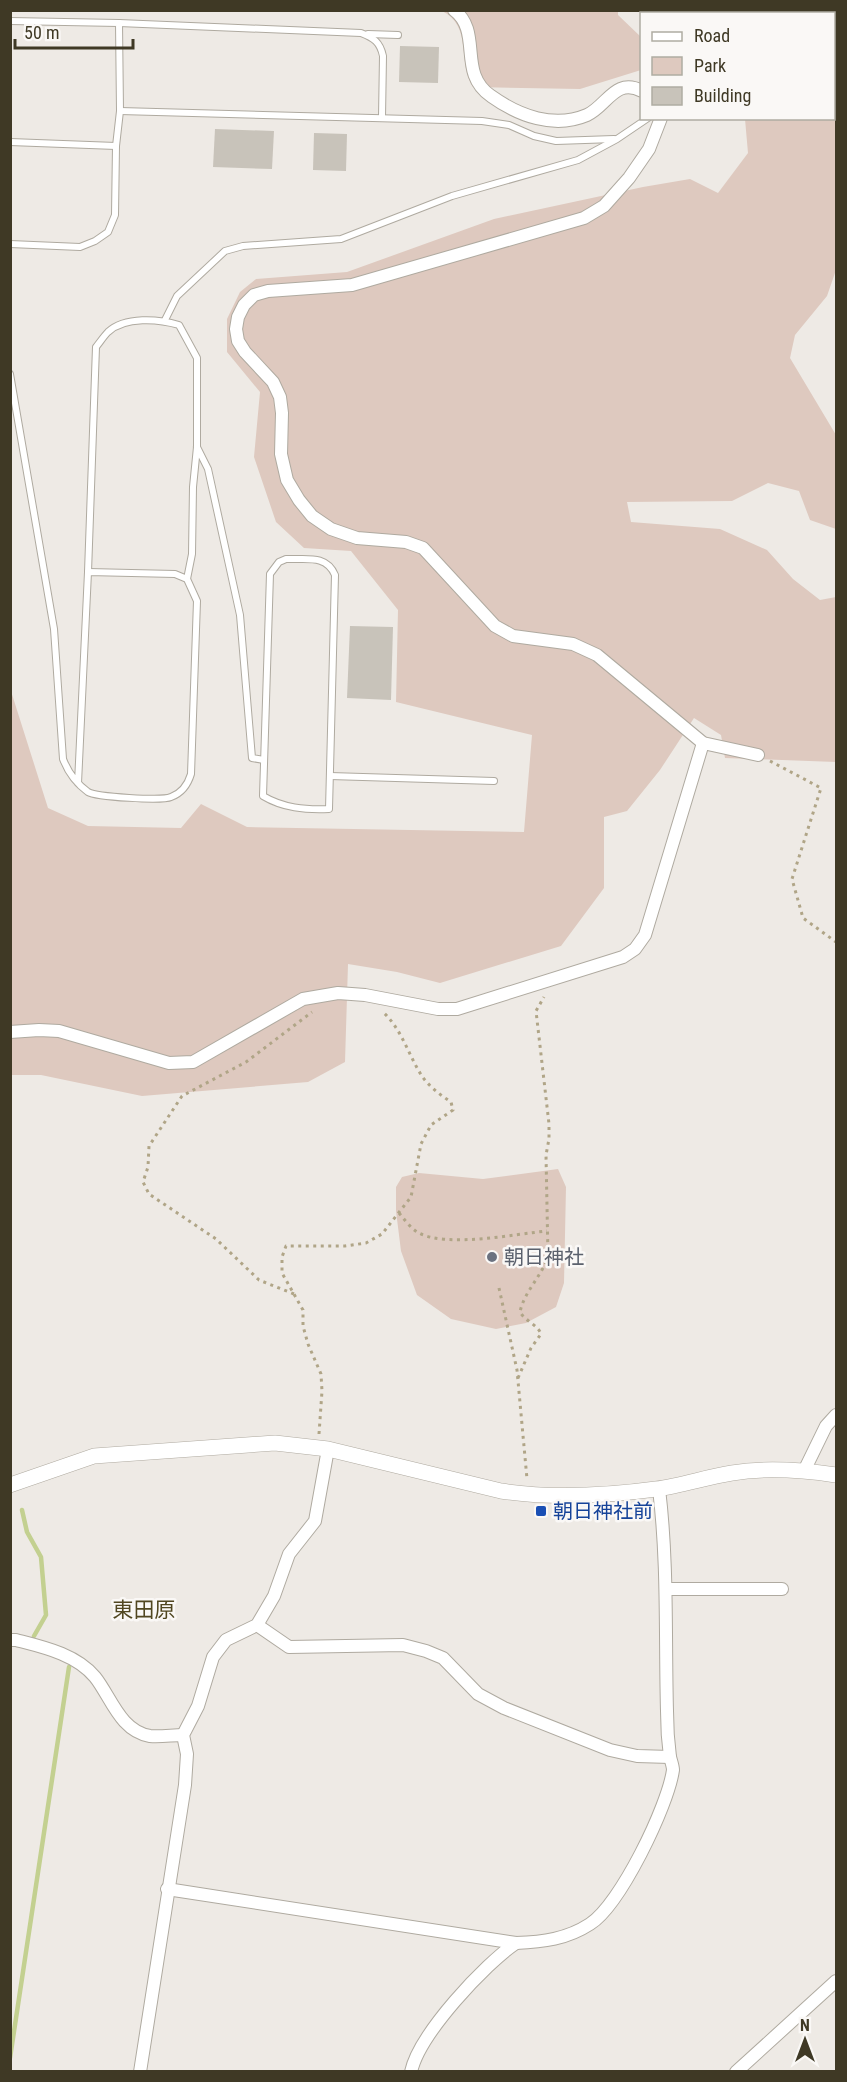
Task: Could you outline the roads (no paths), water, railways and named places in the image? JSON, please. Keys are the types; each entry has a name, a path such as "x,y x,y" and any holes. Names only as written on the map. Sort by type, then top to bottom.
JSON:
{"street":[{"path":"454,10 466,23 471,46 472,69 480,85 490,96 535,118 548,121 577,118 600,107 618,89 634,87 640,90"},
{"path":"660,120 649,149 629,178 604,206 584,218 352,285 268,291 254,295 244,304 238,316 236,329 238,341 245,352 273,382 280,397 281,454 287,480 298,500 312,516 331,529 357,538 406,542 423,548 495,626 513,636 573,644 597,655 703,743 758,755"},
{"path":"10,1032 59,1031 169,1063 192,1062 303,999 338,993 365,995 438,1009 457,1009 623,957 635,949 645,935 703,743"},
{"path":"804,1471 826,1426 837,1415"},
{"path":"10,1485 94,1456 275,1443 323,1449 501,1491 528,1495 606,1495 659,1489 761,1469 837,1475"},
{"path":"140,2072 185,1785 187,1755 183,1735 198,1706 213,1657 226,1640 257,1625 274,1596 289,1554 315,1521 323,1449"},
{"path":"167,1889 516,1943 545,1942 569,1935 592,1923 617,1897 656,1823 673,1769 667,1714 667,1589 659,1489"},
{"path":"667,1589 782,1589"},
{"path":"257,1625 289,1647 403,1645 426,1651 443,1659 478,1694 504,1708 610,1750 637,1756 670,1757"},
{"path":"10,1640 56,1651 76,1662 94,1676 117,1712 134,1729 150,1736 183,1735"},
{"path":"411,2072 425,2043 444,2016 500,1954 516,1943"},
{"path":"736,2072 837,1981"}],"lane":[{"path":"10,21 119,23 398,35"},
{"path":"10,244 80,247 95,241 108,231 115,215 116,146 120,111 119,23"},
{"path":"361,33 373,38 381,46 383,56 382,117"},
{"path":"120,111 482,121 509,125 534,136 556,141 617,139"},
{"path":"165,320 177,296 225,251 243,246 341,239 452,196 578,160 617,139 645,120"},
{"path":"10,142 116,146"},
{"path":"10,374 54,629 63,759 67,770 78,783 90,794 108,797 169,798 187,785 191,774 197,601 187,579 192,554 193,487 197,447 197,358 179,326 165,320 123,322 109,331 96,347 78,783"},
{"path":"197,447 207,469 240,615 252,758 264,760"},
{"path":"286,559 322,560 331,566 335,575 329,809 302,810 272,801 262,795 264,760 270,574 279,562 286,559"},
{"path":"88,572 175,574 187,579"},
{"path":"330,776 494,781"}],"waterway":[{"path":"22,1510 27,1532 41,1557 46,1615 34,1636"},
{"path":"10,2058 69,1667"}],"tunnel":[{"path":"705,10 714,12"}],"place":[{"name":"朝日神社","path":"492,1257"},
{"name":"朝日神社前","path":"541,1511"}],"district":[{"name":"東田原","path":"144,1610"}]}
